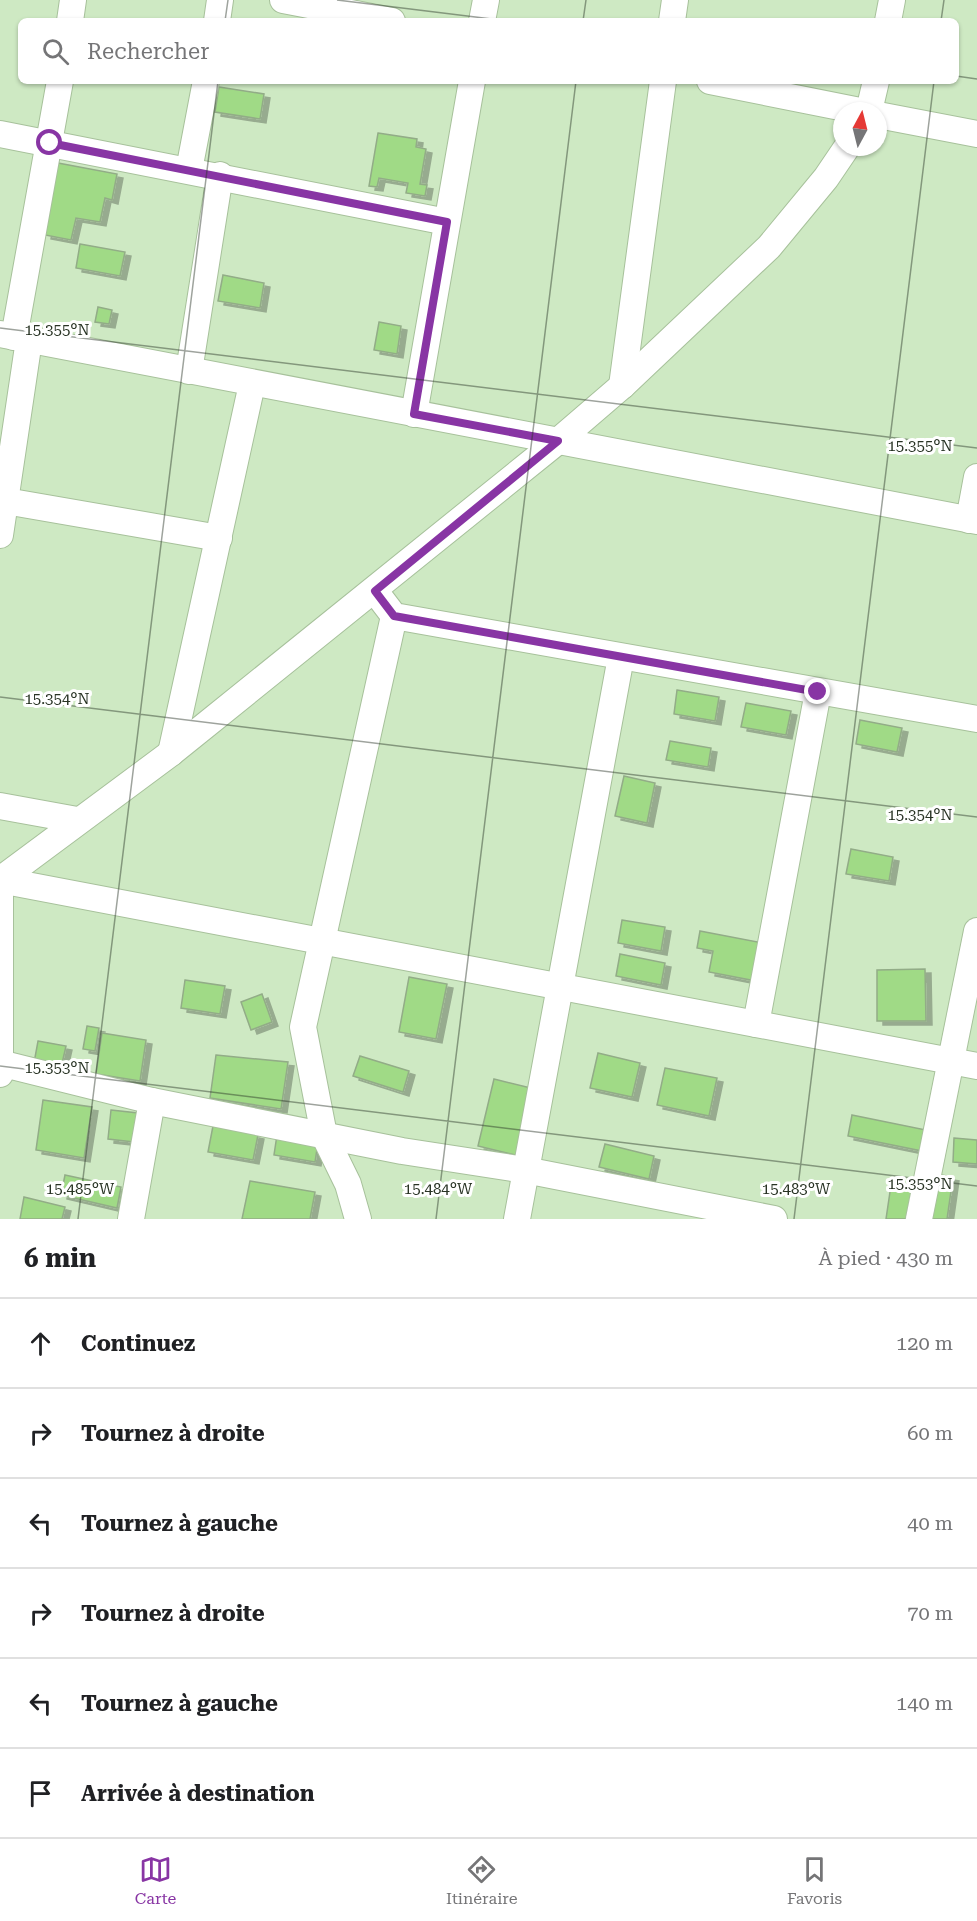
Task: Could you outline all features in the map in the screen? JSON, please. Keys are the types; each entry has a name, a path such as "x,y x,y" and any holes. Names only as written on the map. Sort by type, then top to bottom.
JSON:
{"street":[{"path":"70,18 73,0"},
{"path":"217,18 220,0"},
{"path":"283,0 376,18"},
{"path":"483,18 486,0"},
{"path":"672,18 675,0"},
{"path":"889,18 892,0"},
{"path":"0,535 14,337 60,84"},
{"path":"189,170 205,84"},
{"path":"414,414 471,84"},
{"path":"622,386 663,84"},
{"path":"725,84 833,106"},
{"path":"871,102 875,84"},
{"path":"887,117 977,134"},
{"path":"0,134 220,175 447,222"},
{"path":"840,156 826,178 769,247 622,386 375,591 171,753 77,820 0,880 320,943 965,1063"},
{"path":"189,371 220,175"},
{"path":"14,337 973,520 977,477"},
{"path":"171,753 252,384"},
{"path":"3,500 219,538"},
{"path":"375,591 394,616 977,719"},
{"path":"358,1219 348,1184 324,1134 303,1027 394,616"},
{"path":"517,1219 621,657"},
{"path":"756,1024 818,692"},
{"path":"0,806 77,820"},
{"path":"0,881 1,1067 152,1101 402,1151 525,1170 774,1219"},
{"path":"919,1219 965,1063 977,930"},
{"path":"131,1219 152,1101"}],"building":[{"path":"219,87 264,94 260,119 215,112"},
{"path":"378,133 417,139 416,147 426,149 420,184 427,185 425,196 406,193 408,183 379,178 377,187 369,186"},
{"path":"58,163 117,174 112,200 105,198 100,222 76,218 71,240 45,235"},
{"path":"80,244 125,252 120,276 76,268"},
{"path":"223,275 264,283 260,308 218,301"},
{"path":"98,307 112,310 109,324 95,322"},
{"path":"379,322 401,326 397,354 374,350"},
{"path":"677,690 719,697 715,721 674,714"},
{"path":"746,703 791,711 786,735 741,727"},
{"path":"860,720 902,728 897,752 856,744"},
{"path":"670,741 711,748 708,767 666,760"},
{"path":"624,776 655,783 647,823 615,816"},
{"path":"851,849 893,857 889,881 846,874"},
{"path":"622,920 665,927 661,951 618,943"},
{"path":"700,931 763,943 756,981 709,972 713,951 697,948"},
{"path":"620,954 665,963 661,985 616,976"},
{"path":"925,969 926,1021 877,1021 877,970"},
{"path":"409,977 447,984 436,1039 399,1032"},
{"path":"185,980 225,986 220,1014 181,1008"},
{"path":"262,994 272,1022 251,1030 241,1002"},
{"path":"87,1026 99,1028 95,1051 83,1049"},
{"path":"102,1033 146,1040 140,1081 96,1074"},
{"path":"38,1041 66,1046 61,1068 34,1063"},
{"path":"598,1053 640,1063 632,1097 590,1088"},
{"path":"216,1055 288,1062 281,1109 210,1098"},
{"path":"360,1056 409,1071 403,1092 353,1076"},
{"path":"665,1068 717,1078 709,1116 657,1105"},
{"path":"494,1079 535,1089 519,1156 478,1146"},
{"path":"43,1100 92,1107 84,1158 36,1150"},
{"path":"111,1110 138,1113 134,1142 108,1139"},
{"path":"852,1115 926,1130 922,1151 848,1136"},
{"path":"213,1126 258,1135 253,1160 208,1152"},
{"path":"277,1135 318,1142 315,1162 274,1155"},
{"path":"954,1138 977,1140 977,1164 953,1162"},
{"path":"605,1144 654,1156 649,1179 599,1167"},
{"path":"934,1174 953,1177 947,1219 928,1219"},
{"path":"65,1175 121,1187 117,1208 61,1195"},
{"path":"250,1181 315,1192 310,1219 242,1219"},
{"path":"891,1185 912,1188 907,1219 886,1219"},
{"path":"24,1197 65,1207 62,1219 20,1219"}],"route":[{"path":"50,143 447,222 414,414 558,441 375,591 394,616 818,692"}]}
